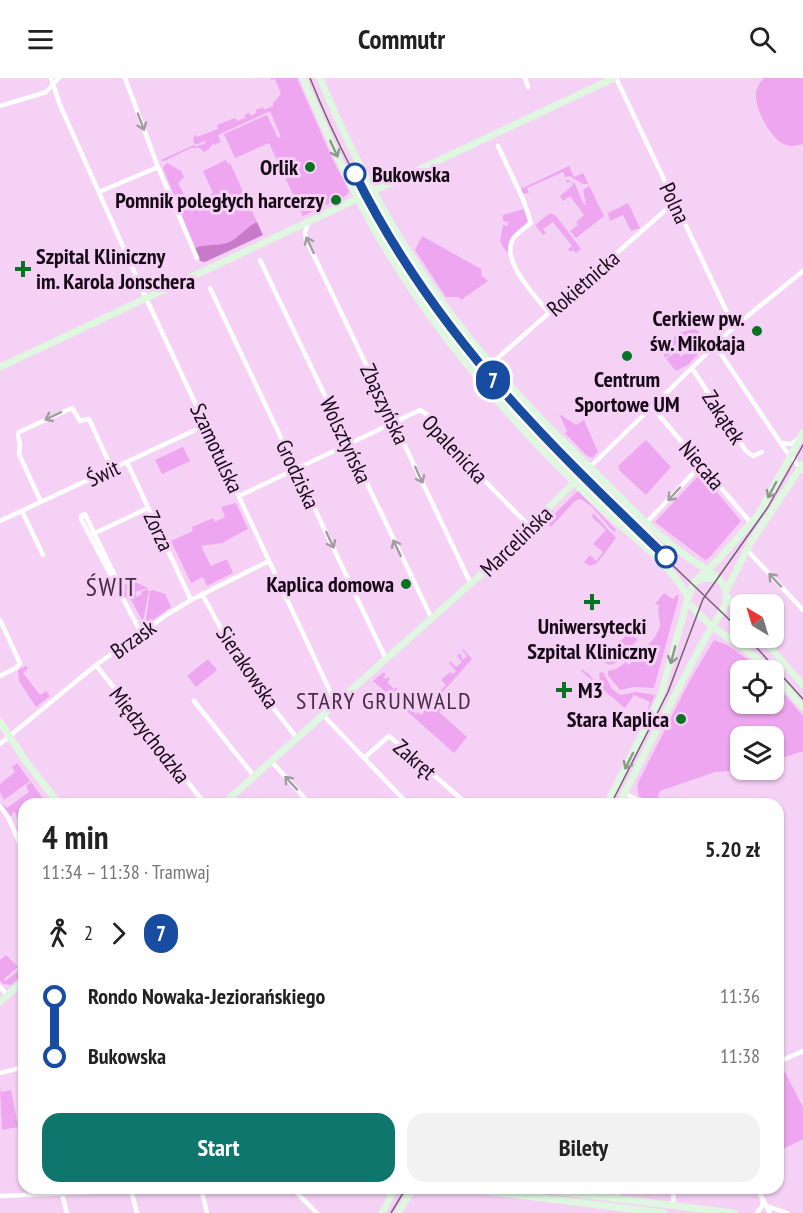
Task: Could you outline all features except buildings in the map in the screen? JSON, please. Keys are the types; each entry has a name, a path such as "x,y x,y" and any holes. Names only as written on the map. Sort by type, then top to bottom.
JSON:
{"street":[{"path":"0,106 46,92 52,81 60,78"},
{"path":"125,78 158,166 197,258"},
{"path":"303,78 378,235 451,343 511,416 678,582 699,616 760,660"},
{"path":"320,78 374,192 430,284 491,364 527,404 646,524 678,551 720,581 730,599"},
{"path":"525,78 528,87"},
{"path":"0,367 615,78"},
{"name":"Polna","path":"615,78 734,327"},
{"name":"Szamotulska","path":"52,81 146,298 336,704"},
{"path":"498,146 531,223 513,238 510,246 511,261 549,313"},
{"path":"99,192 158,166"},
{"name":"Rokietnicka","path":"491,364 675,204"},
{"name":"Zbąszyńska","path":"308,223 306,237 471,584"},
{"name":"Wolsztyńska","path":"261,260 432,619"},
{"name":"Marcelińska","path":"230,798 471,584 734,327 803,271"},
{"name":"Grodziska","path":"210,288 386,659"},
{"path":"622,798 712,625 722,611 726,594 747,550 802,468 782,444 716,345"},
{"name":"Zakątek","path":"692,368 746,451 753,456 762,452"},
{"name":"Niecała","path":"652,407 751,523"},
{"path":"41,502 19,453 21,444 18,437 19,432 72,408 80,421 89,418 112,469"},
{"name":"Opalenicka","path":"239,496 420,410 428,415 481,477 530,527"},
{"name":"Świt","path":"0,521 206,425"},
{"path":"782,444 792,444 802,434"},
{"path":"610,798 660,698 694,582 761,511 802,434"},
{"name":"Zorza","path":"127,462 191,600"},
{"path":"646,524 702,464"},
{"path":"141,633 119,591 118,582 92,535 148,508"},
{"path":"22,511 43,555"},
{"path":"747,550 803,610"},
{"name":"Brzask","path":"0,744 96,665 141,633 191,600 269,561"},
{"path":"694,582 706,578 720,581"},
{"name":"Sierakowska","path":"202,594 245,672 297,738"},
{"path":"692,606 706,615 722,611"},
{"path":"0,620 20,662 16,668 0,676"},
{"path":"771,648 803,685"},
{"name":"Międzychodzka","path":"96,665 200,798"},
{"path":"784,686 803,707"},
{"path":"194,701 254,776"},
{"path":"323,715 402,798"},
{"path":"0,722 54,798"},
{"name":"Zakręt","path":"364,758 389,736 460,798"},
{"path":"271,761 305,798"},
{"path":"624,793 634,798"},
{"path":"0,806 8,817 18,840"},
{"path":"0,1002 18,986"},
{"path":"0,987 8,995"},
{"path":"784,1059 803,1051"},
{"path":"0,1073 18,1068"},
{"path":"0,1196 62,1194 67,1213"},
{"path":"132,1194 137,1213"},
{"path":"202,1194 207,1213"},
{"path":"298,1194 317,1213"},
{"path":"382,1213 392,1194"},
{"path":"398,1213 410,1194"},
{"path":"505,1194 629,1211 664,1213"},
{"path":"580,1194 735,1213"},
{"path":"617,1194 617,1199"},
{"path":"673,1205 674,1194"},
{"path":"760,1194 770,1213"},
{"path":"757,1213 762,1206 763,1199"},
{"path":"766,1205 787,1213"}],"shaded area":[{"path":"271,78 297,78 349,191 347,195 303,216 269,143 235,158 224,134 267,115 278,138 281,137 270,111 218,135 221,142 214,145 214,142 204,152 200,148 191,148 164,161 161,160 194,145 195,147 206,143 205,141 195,145 193,140 195,134 197,137 218,129 217,125 235,118 237,121 245,118 245,114 249,113 251,116 256,113 256,110 263,107 264,110 273,106 281,94 275,79 271,80"},
{"path":"764,78 803,78 803,144 789,146 784,144 774,136 765,123 756,101 758,86"},
{"path":"226,160 228,164 230,163 257,222 229,242 195,248 163,168 167,163 181,171 184,177 178,183 189,204 213,193 203,171"},
{"path":"569,166 574,177 583,173 604,216 576,238 570,231 578,225 576,222 584,215 570,196 563,201 560,196 573,185 571,182 575,184 584,205 586,204 583,190 589,186 588,184 583,184 570,176 565,177 563,172 527,188 529,193 523,194 521,189"},
{"path":"628,203 640,228 631,231 623,215 610,221 608,213"},
{"path":"372,208 433,304 491,379 489,381 411,276 383,232 370,209"},
{"path":"524,209 528,221 511,238 507,253 500,242 503,225 508,226 508,222 503,221 503,215"},
{"path":"550,213 556,216 581,249 576,253 573,250 570,252 568,249 572,246 553,222 543,229 546,233 543,235 535,225"},
{"path":"257,222 263,235 205,262 200,261 195,248 229,242"},
{"path":"422,236 481,269 482,276 488,281 461,300 459,297 446,297 415,250"},
{"path":"694,329 699,331 703,340 695,342 695,346 697,348 704,341 706,347 704,345 701,347 703,349 689,364 676,371 666,359 681,349 680,357 687,352 685,349 690,345 685,342 683,346 665,358 662,348 679,333"},
{"path":"499,380 579,462 582,466 581,470 534,421"},
{"path":"495,383 540,434 579,473 576,475 528,426 492,385"},
{"path":"559,414 576,425 584,420 598,452 592,458 586,455 565,433 567,431"},
{"path":"646,440 671,467 646,495 620,471 618,466"},
{"path":"183,447 190,461 162,474 155,460"},
{"path":"701,473 741,521 705,560 655,522"},
{"path":"578,491 616,530 614,532 591,506 581,499 575,501 551,527 545,523"},
{"path":"236,503 248,529 222,543 201,546 211,566 227,559 233,573 207,586 203,577 191,583 171,541 193,531 192,527 213,518 215,522 225,517 221,507"},
{"path":"593,513 616,538 597,563 590,566 584,562 590,555 596,561 603,552 593,544 606,530 592,517"},
{"path":"133,581 148,588 135,592 137,597 142,594 141,592 148,589 149,591 143,622 129,596 125,598 120,585 127,594 124,585"},
{"path":"150,591 165,594 171,607 145,626"},
{"path":"664,593 673,599 678,594 678,600 654,688 634,687 620,690 608,675 608,671 626,662 629,665 656,635 660,625 659,605 655,604"},
{"path":"629,632 639,641 637,640 632,646 634,648 631,652 628,650 623,656 625,659 610,665 599,660 597,651 604,657 610,652 614,655 619,649 616,646"},
{"path":"714,640 727,645 749,660 730,660 730,714 784,714 784,694 803,716 803,751 784,758 784,726 730,726 730,771 715,772 660,791 659,798 639,796 637,785 689,682"},
{"path":"463,649 472,659 437,701 441,710 439,712 467,737 454,753 373,681 384,672 386,675 383,677 390,679 387,682 394,689 397,687 398,694 416,714 418,712 421,715 424,712 423,709 446,685 441,680 450,672 453,674 456,671 449,663 450,661 456,667 462,662 457,656 460,653 463,660 467,656"},
{"path":"208,659 217,670 196,687 187,676"},
{"path":"26,666 28,668 23,673 40,695 46,691 50,696 36,707 19,681 18,670"},
{"path":"582,669 596,683 600,679 599,673 603,672 612,689 620,695 636,692 655,695 647,713 650,702 634,695 625,708 581,671"},
{"path":"17,763 30,781 4,800 0,792 0,784 15,772 12,767"},
{"path":"31,782 43,798 21,798 29,792 26,786"},
{"path":"18,800 18,819 14,811 11,817 1,803 7,808"},
{"path":"6,955 18,967 4,979 5,981 18,971 18,979 11,985 0,981 0,960"},
{"path":"784,1072 803,1107 803,1139 784,1148"},
{"path":"0,1087 1,1092 11,1090 18,1127 2,1130"}],"tram line":[{"path":"310,78 348,163 370,203 419,282 474,357 561,455 730,620"},
{"name":"7","path":"355,174 414,274 479,363 531,423 666,557"},
{"path":"614,798 668,692 703,599 768,507 803,445"},
{"path":"757,648 803,699"},
{"path":"391,1213 402,1194"}],"place":[{"name":"Orlik","path":"310,167"},
{"name":"Bukowska","path":"355,174"},
{"name":"Pomnik poległych harcerzy","path":"336,200"},
{"name":"Szpital Kliniczny im. Karola Jonschera","path":"23,269"},
{"name":"Cerkiew pw. św. Mikołaja","path":"757,331"},
{"name":"Centrum Sportowe UM","path":"627,356"},
{"name":"Kaplica domowa","path":"406,584"},
{"name":"Uniwersytecki Szpital Kliniczny","path":"592,602"},
{"name":"M3","path":"564,690"},
{"name":"Stara Kaplica","path":"681,719"}],"district":[{"name":"ŚWIT","path":"112,586"},
{"name":"STARY GRUNWALD","path":"384,700"}]}
